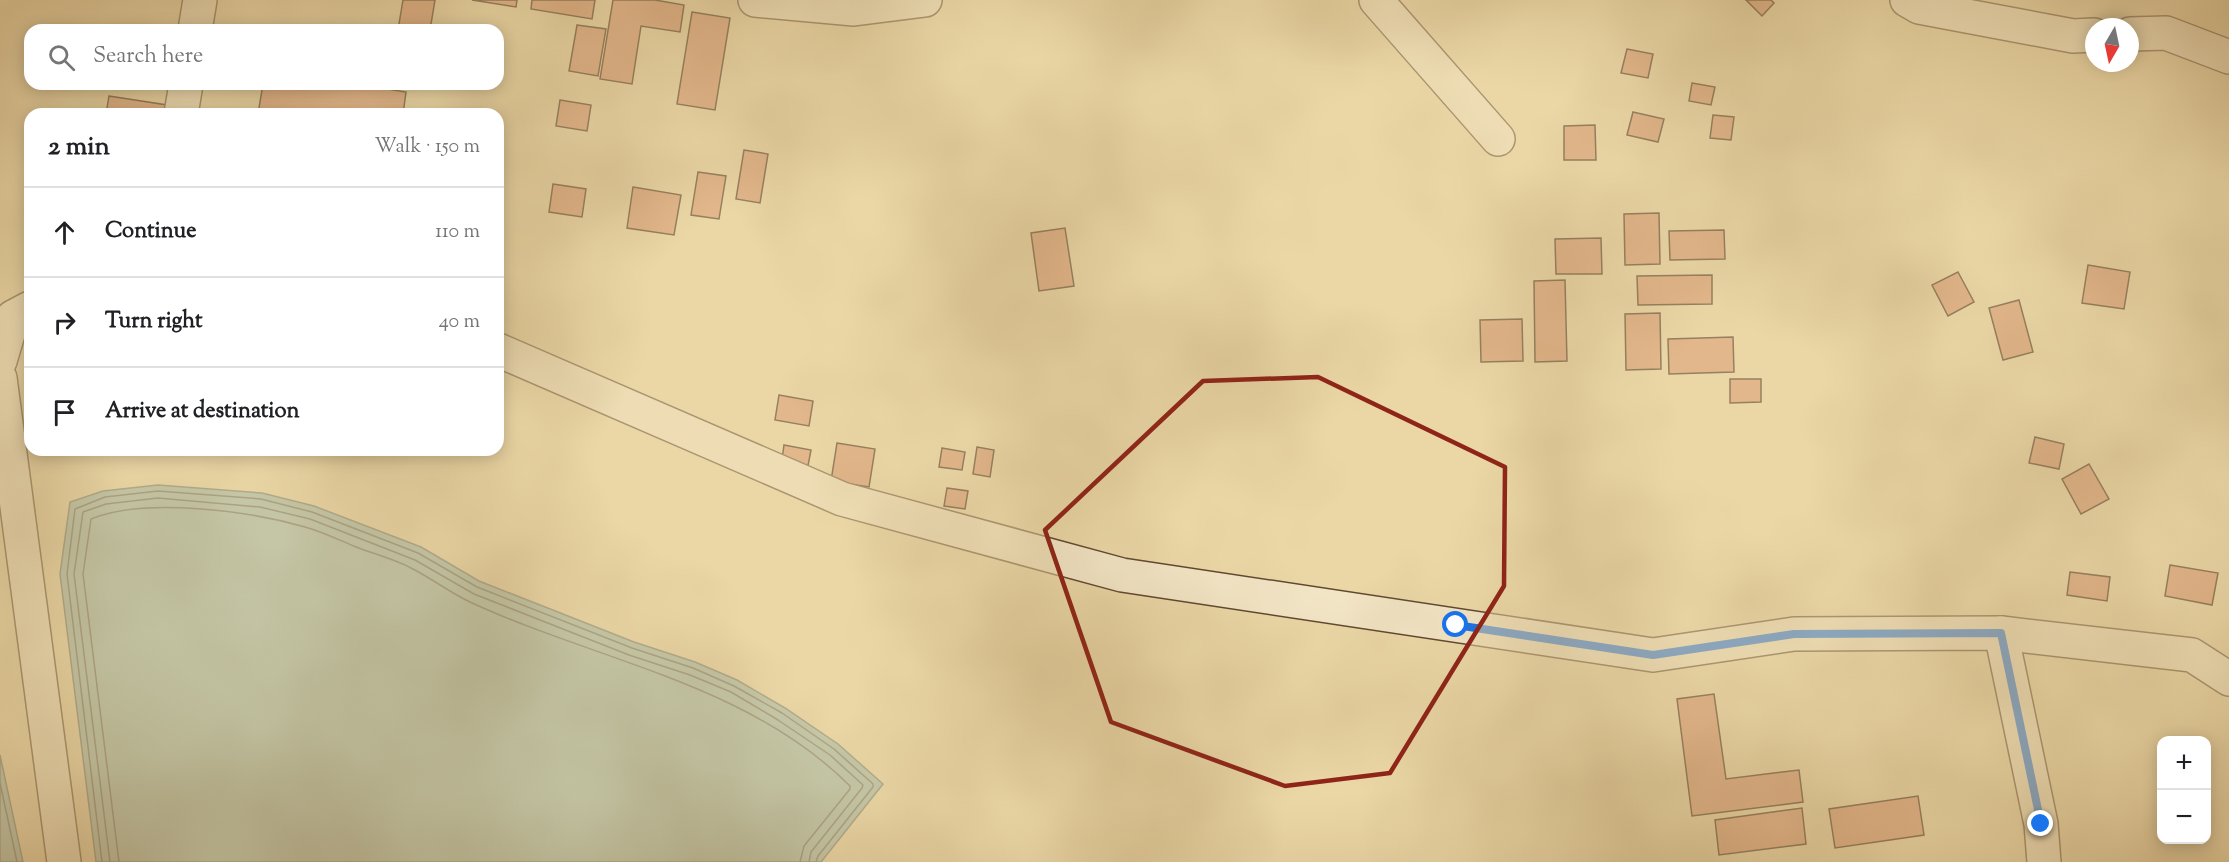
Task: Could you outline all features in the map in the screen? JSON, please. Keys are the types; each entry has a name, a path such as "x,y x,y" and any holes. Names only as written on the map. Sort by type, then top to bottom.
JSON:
{"street":[{"path":"196,24 200,0"},
{"path":"755,0 854,9 925,0"},
{"path":"1376,0 1498,139"},
{"path":"1907,0 1919,7 2073,36 2085,35"},
{"path":"2139,34 2166,33 2229,57"},
{"path":"183,108 185,90"},
{"path":"0,361 13,317 24,311"},
{"path":"504,353 842,499 1122,575 1653,655 1794,634 2001,633 2192,655 2229,679"},
{"path":"0,378 64,862"},
{"path":"2001,633 2041,824 2044,862"}],"highlighted area":[{"path":"1318,377 1505,467 1504,586 1390,773 1285,786 1111,722 1045,530 1203,381"}],"water":[{"path":"158,485 262,493 314,506 421,547 479,581 737,680 785,708 838,744 883,784 821,862 96,862 60,574 70,502 103,491"},
{"path":"0,755 23,862 0,862"}],"building":[{"path":"403,0 435,0 431,24 399,24"},
{"path":"472,0 517,0 516,7"},
{"path":"532,0 595,0 592,19 531,9"},
{"path":"613,0 655,0 684,5 680,32 641,26 632,84 600,79"},
{"path":"1746,0 1771,0 1774,3 1762,16"},
{"path":"692,12 730,18 715,110 677,104"},
{"path":"577,25 606,29 598,76 569,71"},
{"path":"1627,49 1653,54 1648,78 1621,73"},
{"path":"1692,83 1715,87 1711,105 1689,101"},
{"path":"262,90 394,90 406,92 404,108 259,108"},
{"path":"109,96 167,105 167,108 107,108"},
{"path":"560,100 591,105 587,131 556,126"},
{"path":"1633,112 1664,119 1658,142 1627,135"},
{"path":"1713,115 1734,117 1731,140 1710,138"},
{"path":"1595,125 1596,160 1564,160 1564,126"},
{"path":"744,150 768,154 760,203 736,199"},
{"path":"698,172 726,176 719,219 691,215"},
{"path":"553,184 586,189 582,217 549,212"},
{"path":"633,187 681,195 674,235 627,228"},
{"path":"1659,213 1660,264 1625,265 1624,214"},
{"path":"1065,228 1074,286 1039,291 1031,233"},
{"path":"1724,230 1725,259 1670,260 1669,231"},
{"path":"1601,238 1602,274 1556,274 1555,239"},
{"path":"2088,265 2130,272 2124,309 2082,303"},
{"path":"1958,272 1974,302 1948,316 1932,285"},
{"path":"1712,275 1712,304 1638,305 1637,276"},
{"path":"1565,280 1567,361 1535,362 1534,281"},
{"path":"2019,300 2033,352 2003,360 1989,308"},
{"path":"1660,313 1661,369 1626,370 1625,314"},
{"path":"1522,319 1523,361 1481,362 1480,320"},
{"path":"1733,337 1734,372 1669,374 1668,339"},
{"path":"1730,379 1761,379 1761,402 1730,403"},
{"path":"779,395 813,401 809,426 775,420"},
{"path":"2035,437 2064,444 2059,469 2029,463"},
{"path":"837,443 875,449 869,487 831,481"},
{"path":"784,445 811,450 807,471 781,467"},
{"path":"977,447 994,450 990,477 973,474"},
{"path":"942,448 965,452 962,470 939,467"},
{"path":"2089,464 2109,499 2081,514 2062,479"},
{"path":"947,488 968,491 965,509 944,506"},
{"path":"2170,565 2218,573 2212,605 2165,596"},
{"path":"2070,572 2110,577 2107,601 2067,595"},
{"path":"1714,694 1726,779 1799,770 1803,802 1692,816 1677,699"},
{"path":"1918,796 1924,835 1835,848 1829,809"},
{"path":"1802,808 1806,844 1719,855 1715,820"}],"route":[{"path":"1456,625 1653,655 1794,634 2001,633 2041,824"}]}
